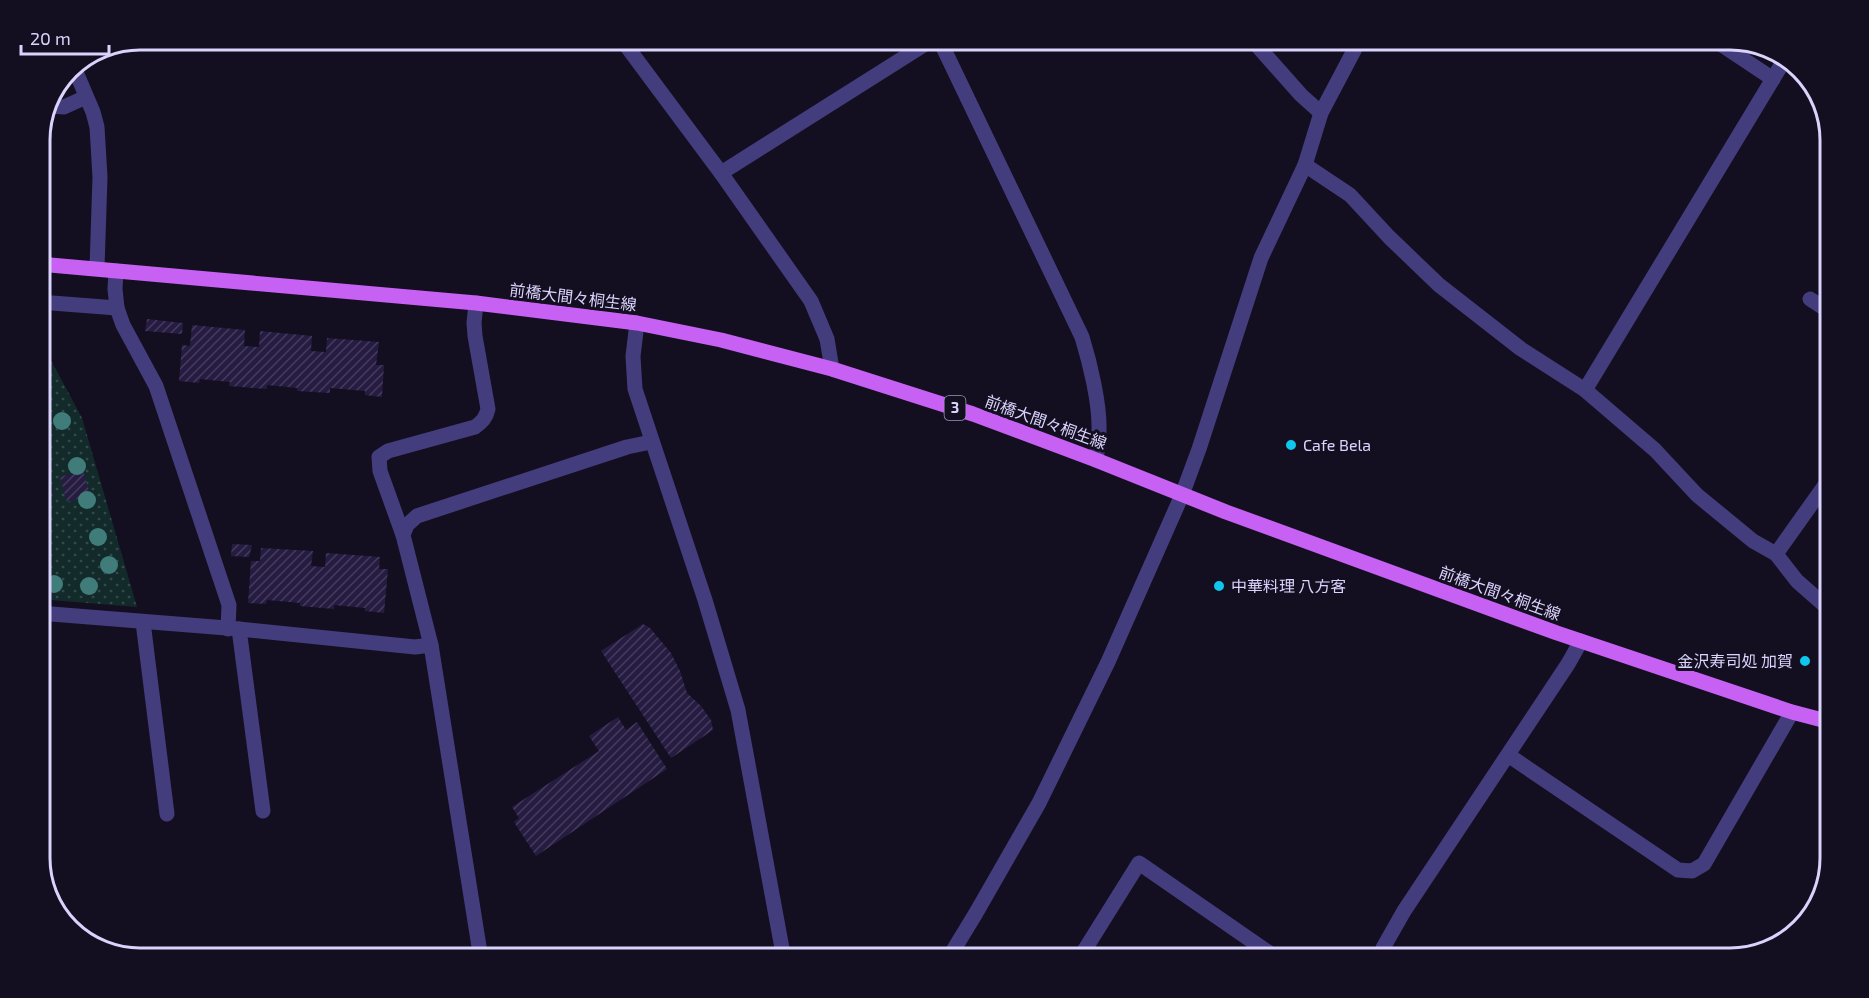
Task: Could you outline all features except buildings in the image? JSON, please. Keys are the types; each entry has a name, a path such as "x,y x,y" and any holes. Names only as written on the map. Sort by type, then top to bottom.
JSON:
{"main road":[{"name":"前橋大間々桐生線","path":"50,265 476,303 637,323 721,340 832,369 973,414 1182,495 1581,641 1820,719"}],"street":[{"path":"629,50 721,173 811,301 827,339 832,369"},
{"path":"721,173 916,50"},
{"path":"944,50 1082,337 1089,360 1099,419 1100,432 1096,460"},
{"path":"1261,50 1301,95 1321,113"},
{"path":"954,949 1039,803 1108,662 1182,495 1261,258 1305,165 1321,113 1354,50"},
{"path":"1730,50 1773,79"},
{"path":"1585,390 1781,66"},
{"path":"77,75 97,127 100,177 97,268"},
{"path":"56,106 64,107 86,97"},
{"path":"1305,165 1350,195 1389,237 1439,285 1521,349 1585,390 1655,450 1697,495 1753,541 1776,554 1797,581 1820,601"},
{"path":"116,271 117,308 123,325 146,365 160,397 229,604 263,811"},
{"path":"1810,299 1819,305"},
{"path":"50,303 117,308"},
{"path":"476,303 474,323 488,409 486,416 475,428 388,451 379,457 380,471 403,535 431,645 479,949"},
{"path":"637,323 633,356 634,389 705,600 738,710 782,949"},
{"path":"403,535 407,525 417,516 627,447 651,442"},
{"path":"1776,554 1819,493"},
{"path":"50,614 415,647 431,645"},
{"path":"143,622 167,814"},
{"path":"1383,949 1404,911 1581,641"},
{"path":"1508,755 1678,870 1692,871 1704,864 1792,712"},
{"path":"1085,949 1139,862 1264,949"}],"green space":[{"path":"50,358 82,418 137,607 50,600"}],"place":[{"name":"Cafe Bela","path":"1291,445"},
{"name":"中華料理 八方客","path":"1219,586"},
{"name":"金沢寿司処 加賀","path":"1805,661"}]}
